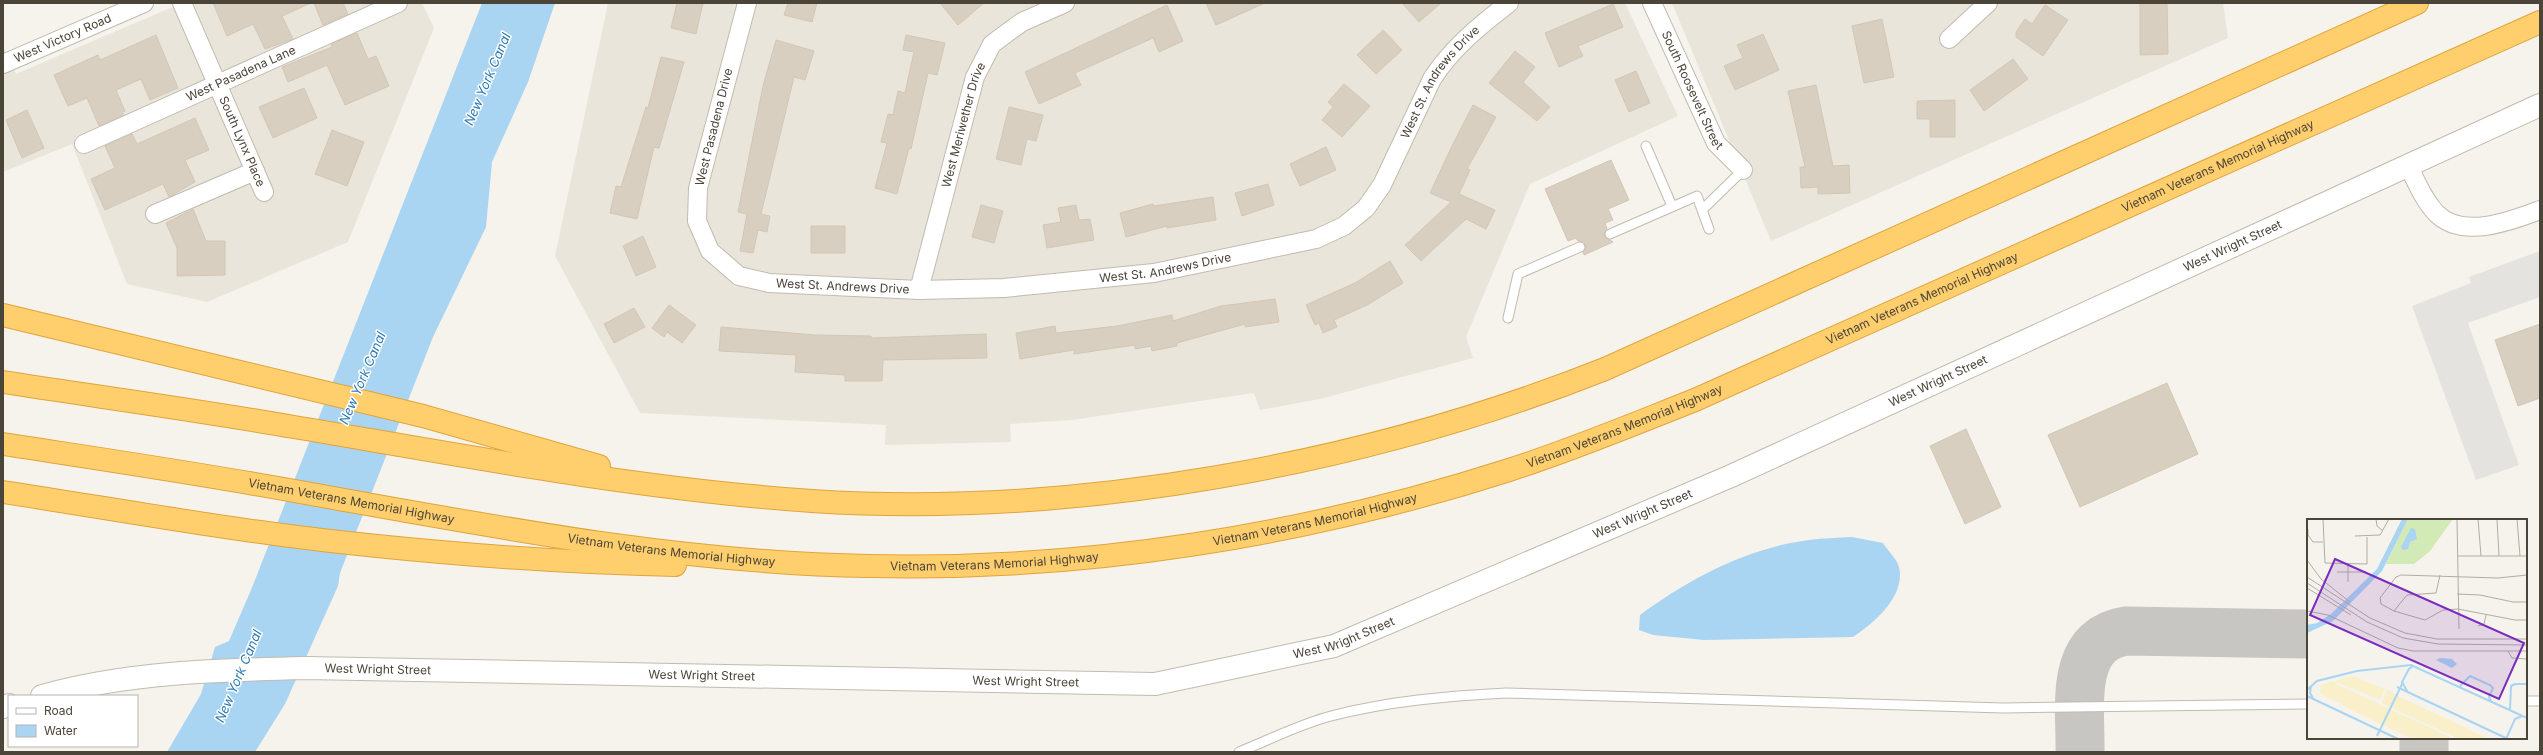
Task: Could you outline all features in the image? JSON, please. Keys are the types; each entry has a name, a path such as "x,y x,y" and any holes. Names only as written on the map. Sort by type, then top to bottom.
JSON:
{"highway":[{"path":"3,382 683,489 814,501 877,503 1016,500 1087,493 1232,474 1380,442 1482,413 1546,392 1605,368 2417,3"},
{"name":"Vietnam Veterans Memorial Highway","path":"3,444 646,549 739,559 868,566 1021,562 1154,550 1219,540 1360,511 1446,489 1511,470 1581,446 1695,400 2540,22"},
{"path":"3,315 424,416 683,489"},
{"path":"3,492 253,530 376,546 626,564 868,566"}],"street":[{"name":"West Victory Road","path":"3,64 144,3"},
{"name":"South Lynx Place","path":"182,3 264,192"},
{"name":"West Pasadena Lane","path":"84,144 398,3"},
{"name":"West Pasadena Drive","path":"710,251 697,221 698,188 747,3"},
{"name":"West Meriwether Drive","path":"919,290 975,77 992,44 1022,22 1065,3"},
{"name":"West St. Andrews Drive","path":"710,251 739,276 769,283 919,290 1004,288 1154,273 1316,239 1344,226 1366,208 1382,185 1432,80 1441,65 1471,32 1509,3"},
{"name":"South Roosevelt Street","path":"1652,3 1716,143 1743,170"},
{"path":"1949,39 1988,3"},
{"name":"West Wright Street","path":"47,695 130,677 204,670 306,668 1155,684 1334,646 1731,476 2540,105"},
{"path":"2408,165 2424,197 2436,214 2455,224 2484,227 2540,210"},
{"path":"155,214 255,171"}],"lane":[{"path":"1646,146 1672,206"},
{"path":"1702,210 1743,170"},
{"path":"1610,234 1697,196 1709,229"},
{"path":"1508,318 1518,274 1580,247"},
{"path":"1239,752 1329,717 1390,703 1452,695 1491,694 2004,708 2307,704"},
{"path":"2527,701 2540,701"}],"shaded area":[{"path":"182,3 422,3 434,28 348,242 207,302 127,284 72,144 3,172 3,46 16,74"},
{"path":"608,3 1625,3 1678,116 1530,184 1466,337 1473,358 1320,399 1260,410 1254,393 1072,420 1010,424 1011,442 885,445 886,425 640,413 555,256"},
{"path":"1672,3 2223,3 2228,38 1771,241"},
{"path":"2540,251 2540,297 2468,323 2519,465 2476,480 2412,306 2471,283 2469,277"}],"water":[{"name":"New York Canal","path":"482,3 555,3 528,82 492,162 486,227 433,337 340,573 338,586 285,704 255,752 167,752 201,694 215,647 229,641 251,590"},
{"path":"1852,537 1883,543 1898,564 1900,578 1898,588 1886,608 1870,624 1853,637 1704,640 1653,635 1639,630 1640,615 1659,601 1699,577 1741,557 1786,544 1814,539"}],"building":[{"path":"213,3 311,3 282,16 293,39 265,49 253,24 227,36"},
{"path":"314,3 343,3 348,14 323,25"},
{"path":"677,3 703,3 696,34 671,28"},
{"path":"788,3 817,3 812,22 784,15"},
{"path":"940,3 984,3 958,25"},
{"path":"1206,3 1265,3 1216,25"},
{"path":"1402,3 1441,3 1419,22"},
{"path":"2140,3 2167,3 2168,54 2140,55"},
{"path":"1613,4 1623,27 1578,46 1583,56 1559,67 1545,33"},
{"path":"1167,5 1183,41 1159,52 1153,38 1075,73 1081,85 1039,104 1025,72"},
{"path":"2045,5 2068,20 2043,56 2016,37 2016,32 2025,19 2032,24"},
{"path":"1882,19 1894,77 1864,83 1852,26"},
{"path":"1383,30 1402,50 1376,74 1357,55"},
{"path":"357,33 368,59 376,56 389,86 345,105 327,65 288,82 282,67 332,47 331,44"},
{"path":"1763,34 1779,70 1735,90 1724,66 1743,58 1737,45"},
{"path":"156,35 178,88 150,100 141,79 116,90 125,111 122,112 124,115 99,126 87,98 68,106 54,75 98,55 100,60"},
{"path":"906,35 945,43 937,75 928,73 911,149 909,148 897,194 875,188 887,143 881,142 888,114 893,115 898,91 905,93 914,52 903,50"},
{"path":"776,40 814,51 805,80 794,77 761,214 770,216 767,232 758,230 753,253 740,251 747,214 738,212 763,86"},
{"path":"1515,51 1535,67 1523,82 1550,107 1537,121 1489,83"},
{"path":"661,57 684,62 659,148 654,147 637,219 610,213 616,186 621,187 646,107 648,108"},
{"path":"2013,59 2028,79 1984,111 1970,90"},
{"path":"1636,71 1650,103 1629,112 1615,80"},
{"path":"1344,84 1370,106 1342,137 1322,120 1333,107 1328,102"},
{"path":"1816,85 1833,166 1849,165 1850,193 1818,194 1818,187 1801,188 1800,167 1805,167 1788,91"},
{"path":"304,88 317,118 273,138 259,107"},
{"path":"1955,100 1955,137 1930,137 1930,119 1917,119 1917,101"},
{"path":"1473,105 1496,117 1467,169 1470,170 1459,194 1495,210 1486,229 1466,219 1421,261 1405,245 1451,202 1430,193"},
{"path":"1009,107 1043,115 1036,141 1027,139 1021,165 996,159"},
{"path":"27,110 44,148 22,158 6,120"},
{"path":"195,118 209,150 185,160 195,182 169,197 163,184 105,210 91,179 115,168 105,146 132,134 137,144"},
{"path":"332,130 364,142 347,186 315,174"},
{"path":"1326,147 1336,170 1300,186 1290,164"},
{"path":"1611,160 1629,200 1608,209 1613,220 1605,223 1607,229 1604,236 1613,242 1584,255 1583,252 1586,247 1584,242 1578,241 1576,238 1568,241 1545,189"},
{"path":"1268,184 1274,205 1242,216 1235,193"},
{"path":"1213,197 1216,220 1167,228 1167,226 1126,237 1120,213 1153,204 1154,206"},
{"path":"981,205 1003,211 994,243 972,237"},
{"path":"1076,205 1079,220 1090,219 1094,240 1047,248 1043,225 1061,222 1058,208"},
{"path":"193,209 206,241 225,241 225,275 177,276 177,248 166,223"},
{"path":"811,226 845,226 845,253 811,253"},
{"path":"643,236 656,267 636,276 623,246"},
{"path":"1390,261 1403,283 1367,305 1334,320 1337,327 1323,333 1319,323 1315,325 1306,305 1355,283"},
{"path":"1275,299 1279,322 1245,327 1245,324 1177,343 1177,346 1152,351 1151,346 1135,349 1135,345 1074,354 1074,350 1020,359 1016,333 1055,326 1056,333 1117,326 1172,315 1173,321 1221,306"},
{"path":"669,305 696,325 682,343 667,332 664,337 652,328"},
{"path":"634,308 645,327 614,343 604,324"},
{"path":"2540,324 2540,398 2518,406 2495,340"},
{"path":"721,327 815,335 871,336 871,338 986,334 987,358 883,360 882,381 845,381 845,375 795,372 796,355 719,351"},
{"path":"2167,383 2198,454 2080,507 2048,435"},
{"path":"1966,429 2001,507 1965,524 1930,446"}],"taxiway":[{"path":"2080,752 2079,716 2082,678 2086,662 2094,648 2107,637 2126,631 2307,634"},
{"path":"2424,739 2424,752"}]}
